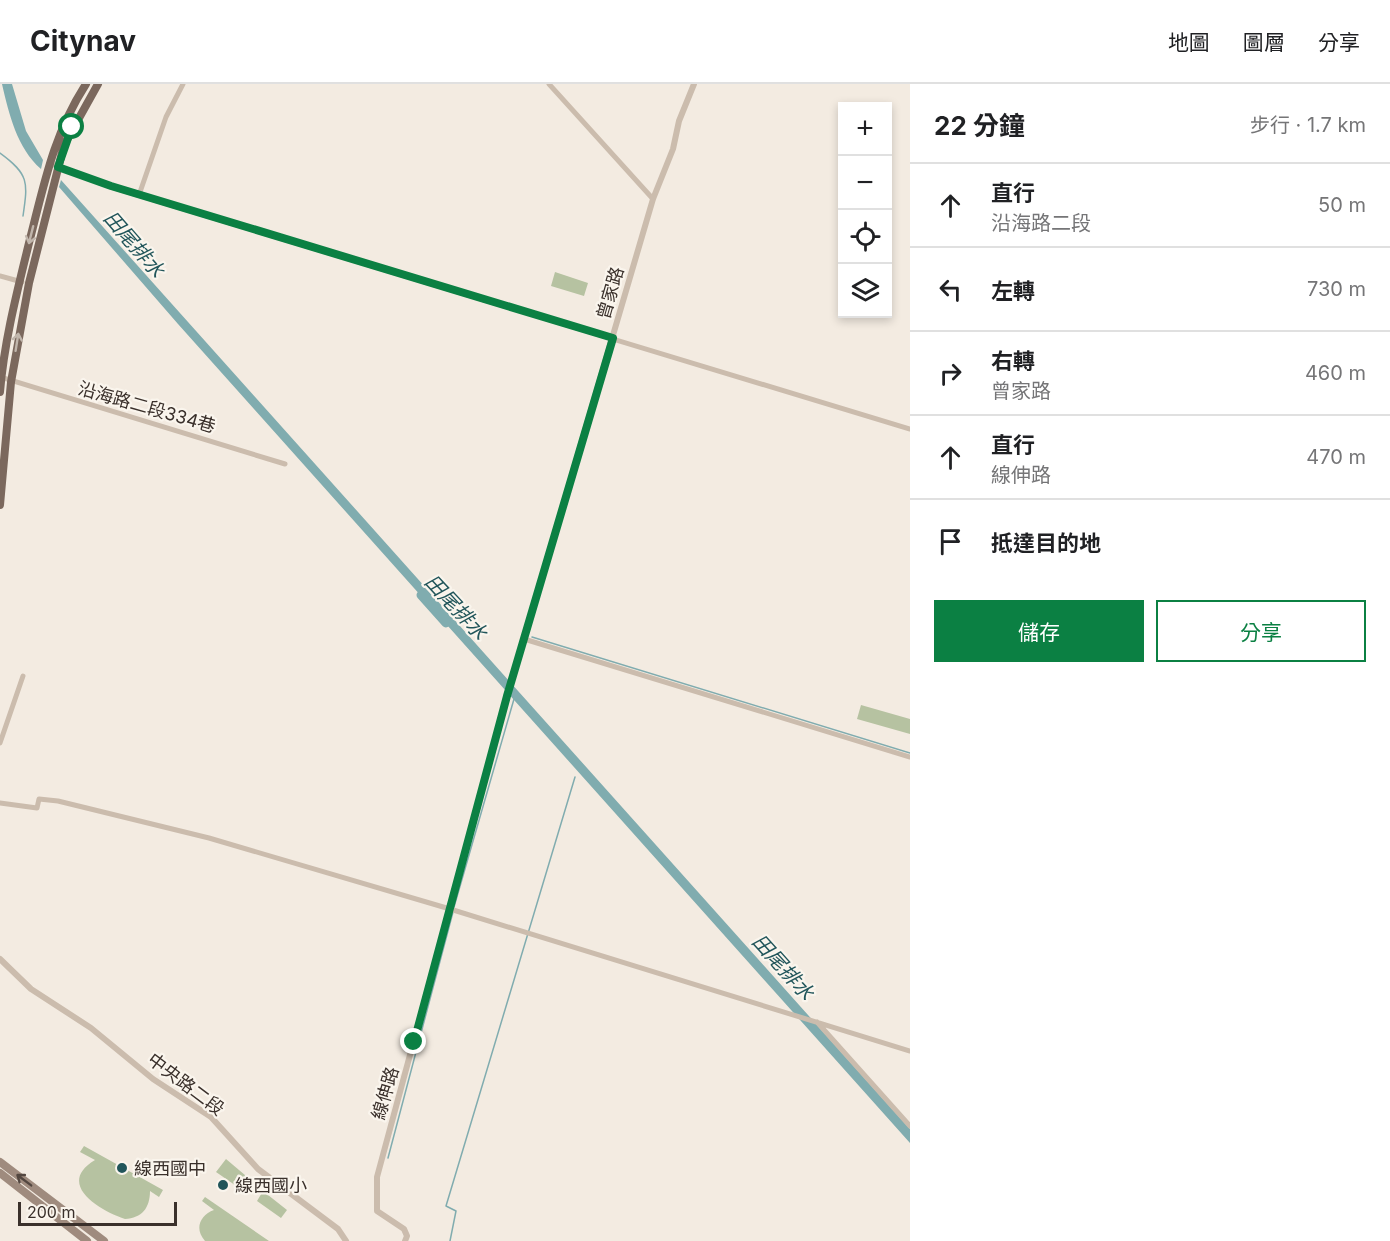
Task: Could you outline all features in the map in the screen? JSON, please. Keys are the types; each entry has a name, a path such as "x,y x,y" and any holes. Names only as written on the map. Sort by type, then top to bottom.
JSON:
{"main road":[{"path":"0,392 20,281 49,163 69,110 86,84"},
{"path":"0,505 11,381 29,283 58,167 72,127 98,84"},
{"path":"0,1162 104,1241"},
{"path":"0,1173 87,1241"}],"street":[{"path":"139,195 166,117 183,84"},
{"path":"549,84 652,201"},
{"name":"曾家路","path":"507,696 652,201 673,149 679,121 694,84"},
{"path":"49,163 139,195 910,429"},
{"path":"0,276 29,283"},
{"name":"沿海路二段334巷","path":"1,378 285,464"},
{"path":"524,639 910,756"},
{"path":"0,743 23,676"},
{"name":"線伸路","path":"405,1241 407,1236 404,1229 377,1211 376,1177 507,696"},
{"path":"0,803 37,807 39,799 111,812 450,909 910,1051"},
{"name":"中央路二段","path":"0,959 31,989 91,1028 153,1078 210,1117 246,1158 338,1229 344,1240"},
{"path":"817,1022 910,1126"}],"green space":[{"path":"555,272 588,283 584,296 551,286"},
{"path":"861,705 910,719 910,734 857,719"},
{"path":"84,1146 163,1190 159,1197 150,1191 147,1207 136,1217 125,1219 104,1210 94,1203 80,1187 79,1178 84,1169 95,1160 80,1152"},
{"path":"226,1159 252,1181 245,1192 216,1172"},
{"path":"263,1191 287,1210 281,1218 257,1201"},
{"path":"205,1197 269,1241 205,1241 200,1232 200,1223 205,1215 214,1210 202,1201"}],"water":[{"path":"2,84 12,84 26,131 43,160 41,169 20,141 11,119"},
{"path":"61,180 910,1129 910,1143 178,324 59,187"}],"waterway":[{"path":"0,153 17,167 24,180 26,195 23,216"},
{"name":"田尾排水","path":"421,595 446,623"},
{"path":"532,637 910,753"},
{"path":"454,907 514,699"},
{"path":"450,1241 456,1211 446,1206 575,777"},
{"path":"388,1158 453,912"}],"place":[{"name":"線西國中","path":"122,1168"},
{"name":"線西國小","path":"223,1185"}],"route":[{"path":"72,127 58,167 111,186 613,338 507,696 414,1042"}]}
